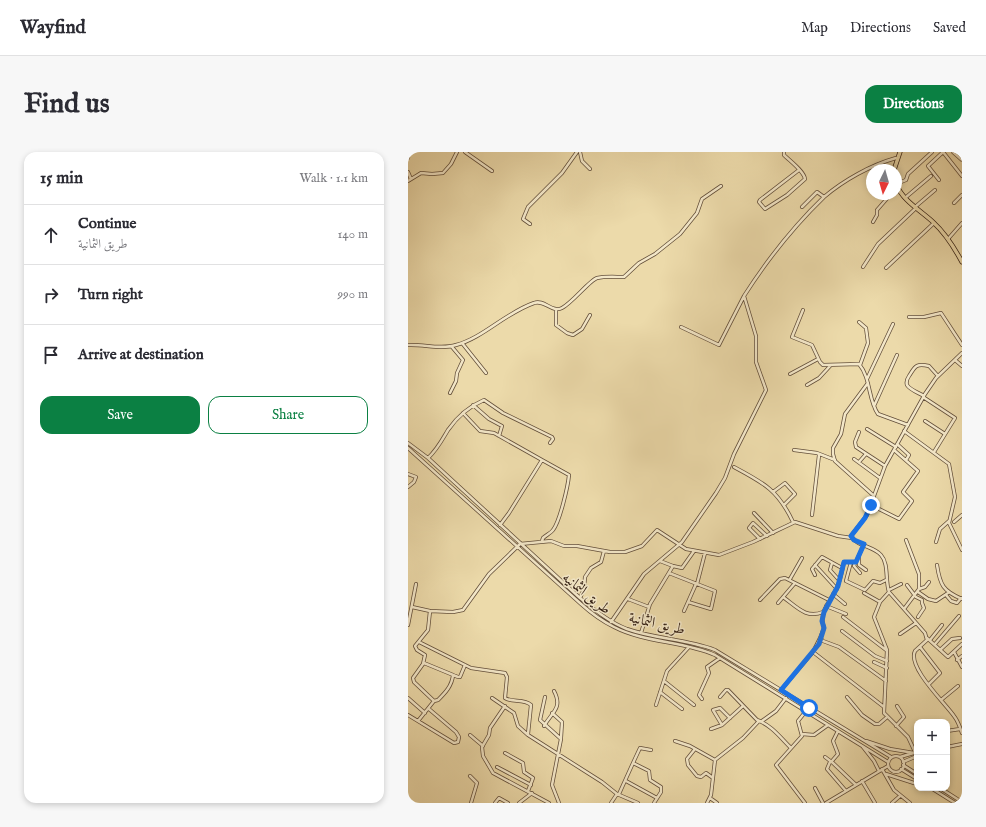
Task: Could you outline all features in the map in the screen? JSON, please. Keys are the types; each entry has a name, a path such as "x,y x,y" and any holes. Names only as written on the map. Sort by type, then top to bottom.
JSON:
{"main road":[{"path":"895,164 896,158 900,152"},
{"path":"902,194 934,223 948,239 962,262"}],"street":[{"path":"408,158 409,152"},
{"path":"408,172 409,180 421,173 443,173 451,164 457,152"},
{"path":"465,152 492,171"},
{"path":"530,224 523,219 528,207 562,173 578,152 582,161 590,169"},
{"path":"784,152 784,155 799,170 805,179 786,195 765,209 759,202 760,200 799,170"},
{"path":"902,182 906,180 908,174 932,152"},
{"path":"953,152 962,160"},
{"path":"939,180 928,166 943,153 962,176"},
{"path":"681,327 719,345 744,296 783,240 803,217 841,183 884,162 896,158"},
{"path":"905,198 931,176"},
{"path":"408,345 452,346 462,343 518,308 535,302 541,302 556,309 562,308 594,279 613,276 624,277 639,263 655,254 680,234 697,213 699,203 702,199 721,186"},
{"path":"863,267 882,239 935,190"},
{"path":"802,207 817,192 824,197"},
{"path":"954,203 962,195"},
{"path":"872,222 877,215 877,210 886,200"},
{"path":"886,268 934,223"},
{"path":"948,239 962,223"},
{"path":"959,255 962,251"},
{"path":"612,622 645,573 678,545 720,486 766,390 756,362 756,336 744,296"},
{"path":"556,309 556,325 567,333 573,335 582,329 590,316"},
{"path":"803,310 792,337 812,345 818,359 823,365 856,363 860,365"},
{"path":"909,317 924,317 941,313 962,346"},
{"path":"859,322 866,328 868,343 860,365 868,383 874,406 880,416 908,425"},
{"path":"866,379 893,324"},
{"path":"462,343 486,373"},
{"path":"450,393 456,381 456,373 463,360 452,346"},
{"path":"852,538 867,515 885,466 923,397 938,376 962,353"},
{"path":"874,406 897,355"},
{"path":"790,374 818,359"},
{"path":"955,360 962,366"},
{"path":"807,384 819,378 831,365"},
{"path":"934,452 955,417 909,388 907,379 912,369 918,366 929,366 938,376"},
{"path":"868,383 845,416 841,434 833,448 832,454 835,461 874,496"},
{"path":"428,458 438,448 451,426 463,413 473,405 485,400 503,413 552,437 553,439 550,443"},
{"path":"473,405 489,420 502,426 499,436"},
{"path":"463,413 480,431 499,436 569,475 563,504 556,524 553,531 543,538 542,541"},
{"path":"925,421 945,434"},
{"path":"867,429 909,455 906,460"},
{"path":"904,431 947,462 952,473 955,497 949,520 940,529 936,542"},
{"path":"859,432 855,445 885,466"},
{"name":"طريق الثمانية","path":"408,443 428,458 580,598 612,622 641,633 695,643 715,650 892,757"},
{"path":"871,505 900,518 912,500 903,492 918,471 895,447"},
{"name":"طريق الثمانيه","path":"408,448 581,604 614,627 630,633 689,646 720,658 888,762"},
{"path":"794,450 819,455 835,461"},
{"path":"859,462 866,454"},
{"path":"812,515 819,455"},
{"path":"854,459 880,478"},
{"path":"500,525 542,460"},
{"path":"734,467 761,481 773,492 784,504 793,522"},
{"path":"408,474 416,478 408,487"},
{"path":"773,492 785,483 795,494 784,504"},
{"path":"754,513 773,533"},
{"path":"954,522 962,515"},
{"path":"949,520 962,550"},
{"path":"412,607 431,611 453,612 463,610 489,574 520,544 551,540 564,546 577,546 616,552 642,546 658,530 678,545 694,551 722,555 767,536 793,522 798,522 838,536 852,538 874,549 882,557 885,563 886,580 889,591 925,633 927,638 948,657 962,644"},
{"path":"760,539 749,528 753,523 767,536"},
{"path":"904,609 918,590 919,574 906,540"},
{"path":"864,544 859,555 853,562 846,581 865,590 873,581 880,583 886,580"},
{"path":"580,598 584,589 585,577 591,568 601,562 604,551"},
{"path":"660,561 682,568 694,551"},
{"path":"684,611 696,584 705,553"},
{"path":"859,555 860,565 866,570"},
{"path":"816,575 812,570 822,557 842,568"},
{"path":"790,579 802,558"},
{"path":"781,690 813,652 824,628 822,621 826,606 836,589 844,562 853,562"},
{"path":"853,562 854,566 860,573"},
{"path":"832,563 830,570 839,580"},
{"path":"815,565 836,589"},
{"path":"918,590 934,601 947,594 961,599 957,603 947,594 941,582 936,565"},
{"path":"641,633 649,607 673,566"},
{"path":"669,573 715,591 711,609 688,602"},
{"path":"760,600 780,579 785,578 790,579 829,600"},
{"path":"918,590 925,587 929,582"},
{"path":"778,603 795,583"},
{"path":"408,625 416,584"},
{"path":"901,584 889,591 880,602 875,611 875,620 887,650 884,715 908,737 914,749"},
{"path":"907,585 915,596 922,599 924,606 918,617"},
{"path":"864,593 880,602"},
{"path":"833,594 845,604"},
{"path":"783,597 807,614 814,616 824,612"},
{"path":"628,599 649,607"},
{"path":"826,606 846,614"},
{"path":"431,611 428,630 415,647 425,655 424,663 413,680 434,701"},
{"path":"935,644 959,616"},
{"path":"843,617 887,650"},
{"path":"900,634 916,623"},
{"path":"942,624 930,640 914,653 914,659 929,684 955,717 962,733"},
{"path":"842,631 875,656 887,661"},
{"path":"820,638 822,641 838,647 886,681"},
{"path":"926,642 927,638"},
{"path":"940,650 952,639 960,638"},
{"path":"419,642 474,669 502,672 506,675 505,698 508,700 527,702 531,705 528,735"},
{"path":"656,705 668,670 689,646"},
{"path":"920,647 940,673 929,684"},
{"path":"813,652 884,707"},
{"path":"954,652 962,667"},
{"path":"957,660 962,656"},
{"path":"702,699 699,695 709,674 707,667 720,658"},
{"path":"874,662 887,668"},
{"path":"424,663 460,677 465,665"},
{"path":"418,721 434,701 438,700 445,693 453,675"},
{"path":"664,681 694,705"},
{"path":"941,700 958,686"},
{"path":"720,697 726,690 728,690 743,706 790,747"},
{"path":"544,726 557,707 558,701 554,691"},
{"path":"660,692 682,709"},
{"path":"707,803 710,798 714,779 715,760 743,738 761,721 776,711 789,695"},
{"path":"545,697 540,718 544,726 561,738"},
{"path":"847,697 862,715 875,724 878,724 886,718"},
{"path":"408,698 425,713"},
{"path":"492,698 514,713 518,726 528,735 602,782 618,794 638,803"},
{"path":"505,706 491,726 489,735 483,746 482,754 492,772 549,803"},
{"path":"711,729 722,725 743,706"},
{"path":"896,726 904,717 897,706"},
{"path":"722,725 716,718 713,710 720,708 730,718"},
{"path":"408,715 454,743 458,742 459,737 456,732 429,709"},
{"path":"802,734 798,721 806,711"},
{"path":"552,713 559,717 562,722 561,738 552,787 559,803"},
{"path":"802,734 814,735 828,725"},
{"path":"950,731 960,729"},
{"path":"838,731 833,741 838,754 831,761 827,769 846,791"},
{"path":"802,734 776,765 804,803"},
{"path":"470,735 483,746"},
{"path":"676,741 715,760"},
{"path":"864,741 890,749 914,752"},
{"path":"950,746 962,744"},
{"path":"861,745 874,761 879,771"},
{"path":"611,803 626,781 640,748 651,750"},
{"path":"695,749 687,759 688,765 699,777 706,773 714,779"},
{"path":"888,766 888,762 892,757 900,757 914,752"},
{"path":"505,753 524,763 524,773 533,778 528,791"},
{"path":"825,757 856,785"},
{"path":"900,757 903,763 914,772"},
{"path":"901,769 903,763 914,758"},
{"path":"633,763 649,771 650,780 661,787 654,803"},
{"path":"888,766 894,771 901,769 914,777"},
{"path":"815,788 826,803 888,766"},
{"path":"497,767 531,785"},
{"path":"882,769 890,784 900,796 908,802"},
{"path":"886,774 914,783"},
{"path":"470,776 477,783 471,803"},
{"path":"626,781 657,798"},
{"path":"862,781 875,803"},
{"path":"936,791 955,803"},
{"path":"945,791 962,802"},
{"path":"519,803 532,793"},
{"path":"892,803 900,796"},
{"path":"494,803 499,798 508,803"},
{"path":"613,798 614,803"},
{"path":"710,798 718,803"}],"route":[{"path":"809,708 781,690 819,644 824,628 822,618 829,600 838,586 844,562 848,560 855,563 864,544 854,540 851,536 867,515 871,505"}]}
